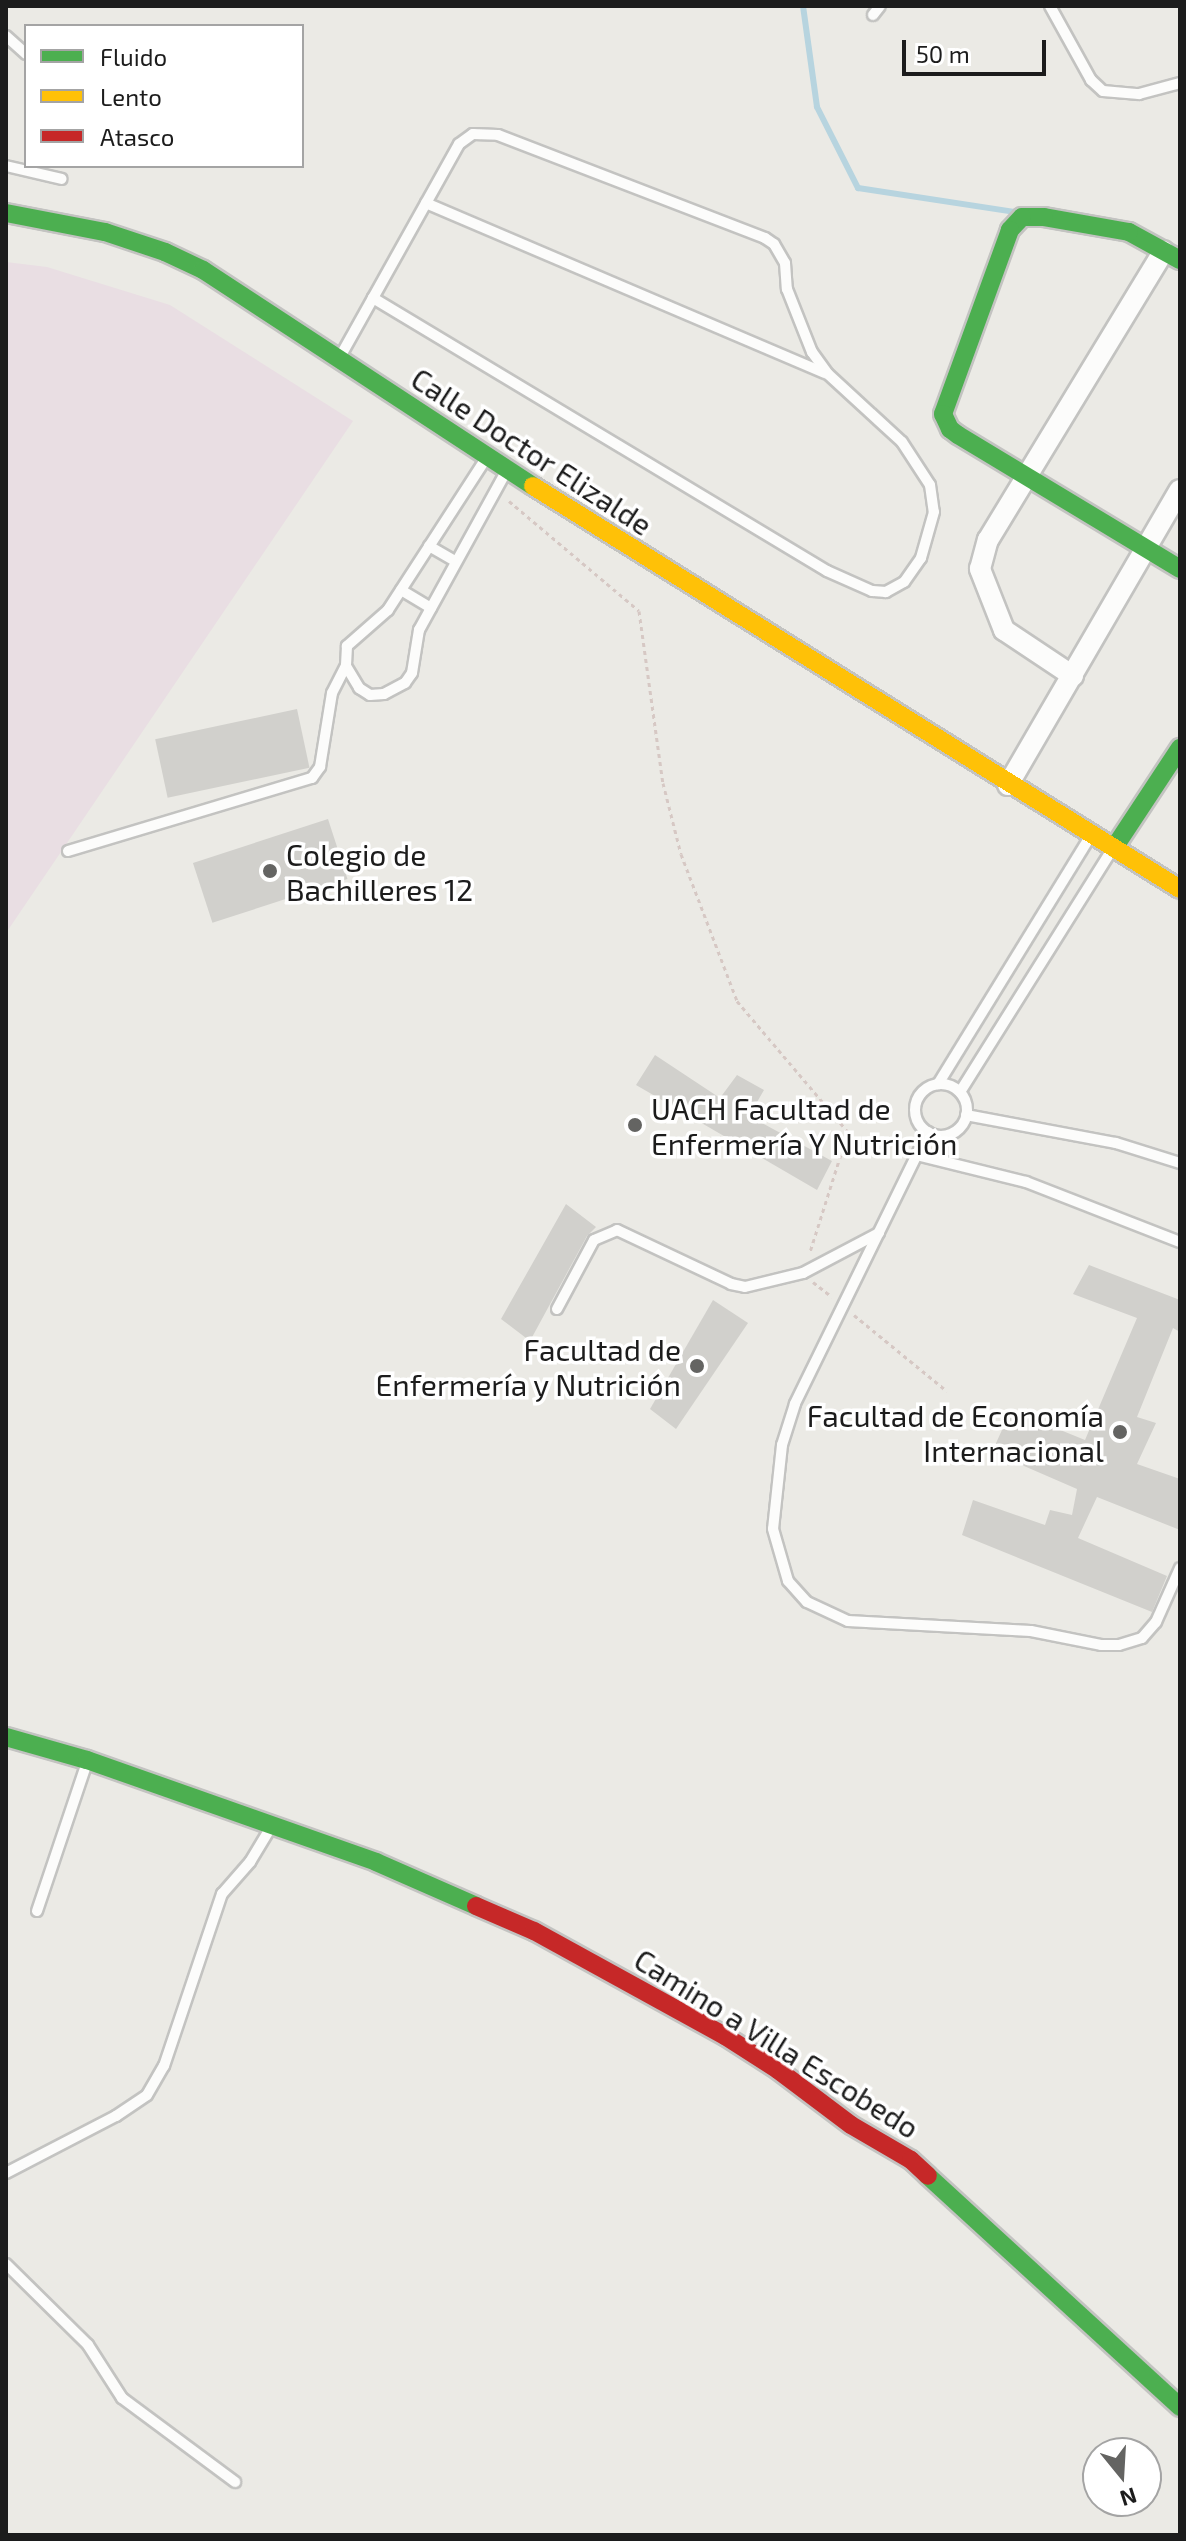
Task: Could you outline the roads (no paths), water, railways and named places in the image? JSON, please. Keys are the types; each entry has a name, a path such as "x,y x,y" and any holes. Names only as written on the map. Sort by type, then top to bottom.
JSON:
{"street":[{"name":"Calle Doctor Elizalde","path":"6,213 105,232 165,252 203,270 507,470 1008,785 1180,889"},
{"path":"1073,676 1009,636 982,581 980,569 988,540 1026,476 1172,256 1129,232 1044,217 1022,217 1012,225 944,405 946,423 958,435 1026,476 1145,548 1180,569"},
{"path":"1008,785 1180,490"},
{"path":"1114,848 1180,748"},
{"name":"Camino a Villa Escobedo","path":"6,1737 87,1760 376,1862 534,1931 778,2070 851,2125 911,2160 1180,2407"}],"lane":[{"path":"1050,6 1091,80 1103,91 1139,94 1180,83"},
{"path":"6,36 24,52"},
{"path":"339,359 373,298 426,203 459,144 473,134 486,134 765,238 781,253 787,289 806,343 828,374 902,442 930,485 934,512 921,558 904,582 886,592 872,591 827,571 373,298"},
{"path":"6,166 62,179"},
{"path":"426,203 828,374"},
{"path":"68,851 312,778 320,767 332,693 346,666 347,646 388,610 487,457"},
{"path":"346,666 359,688 370,695 397,690 412,673 419,630 507,470"},
{"path":"429,546 455,561"},
{"path":"401,590 431,608"},
{"path":"966,1115 951,1134 928,1132 917,1121 915,1105 923,1091 938,1084 1091,835"},
{"path":"966,1115 960,1092 1114,848"},
{"path":"938,1084 960,1092"},
{"path":"966,1115 1116,1143 1180,1163"},
{"path":"928,1132 795,1404 782,1445 776,1484 776,1544 788,1581 807,1602 848,1621 1031,1631 1101,1645 1119,1645 1142,1638 1156,1622 1180,1568"},
{"path":"917,1155 1026,1182 1180,1242"},
{"path":"557,1309 594,1240 617,1230 731,1284 754,1287 803,1273 879,1233"},
{"path":"37,1911 87,1760"},
{"path":"6,2173 116,2116 152,2088 164,2066 222,1894 250,1862 273,1824"},
{"path":"6,2264 88,2345 122,2398 235,2482"}],"waterway":[{"path":"803,6 817,107 858,188 1014,212"}],"place":[{"name":"Colegio de Bachilleres 12","path":"270,871"},
{"name":"UACH Facultad de Enfermería Y Nutrición","path":"635,1125"},
{"name":"Facultad de Enfermería y Nutrición","path":"697,1366"},
{"name":"Facultad de Economía Internacional","path":"1120,1432"}]}
